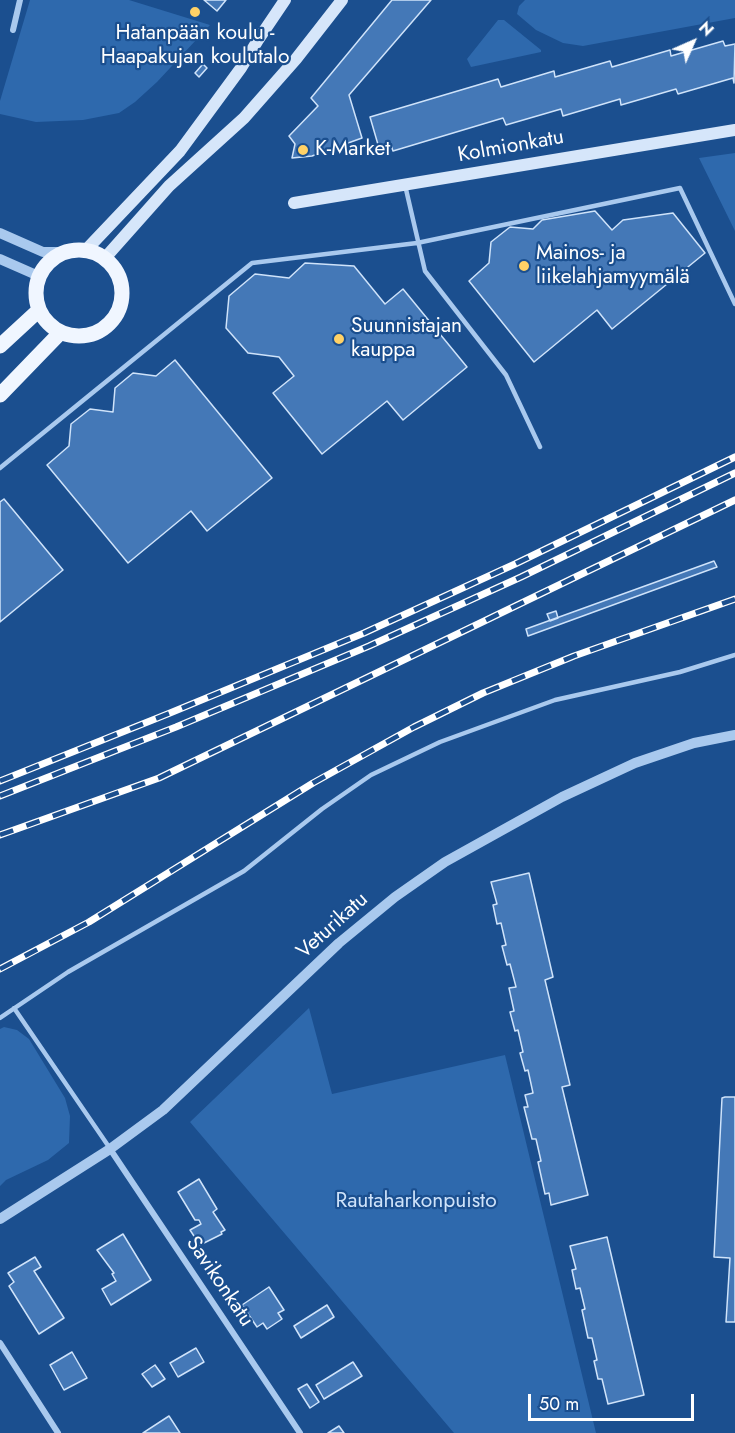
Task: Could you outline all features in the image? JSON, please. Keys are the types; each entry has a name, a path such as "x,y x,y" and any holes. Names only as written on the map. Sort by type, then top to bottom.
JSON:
{"main road":[{"path":"86,250 180,151 241,68 285,0"},
{"path":"105,258 169,186 244,118 289,67 342,0"},
{"name":"Kolmionkatu","path":"294,203 735,130"},
{"path":"86,250 105,258 116,271 122,287 122,303 116,317 105,328 91,335 75,337 60,333 47,324 39,310 35,292 40,274 51,260 65,252 86,250"},
{"path":"0,346 39,310"},
{"path":"0,394 60,333"}],"street":[{"path":"13,30 20,0"},
{"path":"0,233 43,252 65,252"},
{"path":"0,259 34,274 40,274"},
{"name":"Veturikatu","path":"0,1219 110,1149 163,1110 339,943 395,897 445,862 562,797 635,763 694,744 735,735"},
{"name":"Savikonkatu","path":"110,1149 300,1433"},
{"path":"0,1343 57,1433"}],"lane":[{"path":"405,185 425,271 506,375 540,447"},
{"path":"0,468 252,263 417,243 680,188 735,304"},
{"path":"0,1018 68,972 244,871 322,809 371,775 440,742 555,700 680,672 735,655"},
{"path":"14,1008 110,1149"}],"green space":[{"path":"30,0 129,0 210,25 157,82 119,113 83,120 36,122 0,114 0,101"},
{"path":"525,0 735,0 735,18 583,46 563,43 536,30 517,14 519,6"},
{"path":"498,20 504,20 541,52 471,67 467,59"},
{"path":"735,153 735,231 699,158"},
{"name":"Rautaharkonpuisto","path":"309,1008 332,1094 505,1055 596,1433 454,1433 190,1122"},
{"path":"4,1027 17,1030 29,1039 65,1098 70,1116 69,1143 48,1160 6,1180 0,1186 0,1029"}],"building":[{"path":"204,0 226,0 217,11"},
{"path":"392,0 431,0 349,95 362,138 312,156 292,158 295,144 289,136 318,106 311,98"},
{"path":"723,41 725,46 735,44 734,83 733,78 678,94 676,89 621,105 620,99 563,116 561,109 506,125 503,118 393,151 391,145 379,148 370,117 498,79 501,87 554,71 555,77 610,61 612,67 670,50 671,56"},
{"path":"203,64 207,68 199,77 195,73"},
{"path":"595,211 612,230 623,220 673,213 705,253 612,329 597,310 534,362 469,281 489,263 491,242 510,227 533,229 542,220"},
{"path":"305,263 354,266 385,304 403,289 467,367 403,420 387,401 322,454 273,393 294,376 279,357 248,353 226,328 229,296 255,274 289,278"},
{"path":"175,360 272,478 207,531 191,511 128,563 47,465 69,446 71,424 90,409 113,412 115,388 133,373 156,376"},
{"path":"4,499 63,570 0,622 0,502"},
{"path":"714,561 717,567 528,636 526,629"},
{"path":"556,611 558,618 550,621 547,614"},
{"path":"529,873 553,977 545,980 570,1085 562,1087 588,1195 551,1205 549,1193 545,1194 536,1139 532,1139 524,1107 528,1107 525,1095 533,1093 528,1070 525,1071 520,1053 523,1052 518,1030 515,1031 510,1012 514,1011 509,988 516,987 502,946 506,945 501,923 497,924 493,905 497,904 491,882"},
{"path":"735,1097 735,1322 726,1322 730,1258 714,1257 722,1098"},
{"path":"199,1179 217,1209 213,1212 225,1230 221,1232 222,1234 200,1245 190,1230 201,1224 199,1220 195,1220 178,1192"},
{"path":"123,1234 151,1280 111,1305 102,1289 116,1281 112,1274 114,1273 97,1250"},
{"path":"607,1237 644,1395 608,1404 602,1379 598,1379 592,1338 588,1338 580,1288 576,1289 572,1270 576,1269 570,1246"},
{"path":"35,1257 41,1267 34,1271 64,1318 39,1334 9,1286 14,1282 8,1273"},
{"path":"269,1287 284,1310 278,1313 282,1319 267,1329 263,1323 257,1327 242,1305"},
{"path":"327,1305 334,1317 301,1338 294,1326"},
{"path":"196,1348 204,1362 178,1377 170,1363"},
{"path":"72,1352 87,1378 64,1390 50,1365"},
{"path":"353,1362 362,1376 324,1399 316,1385"},
{"path":"155,1365 165,1379 152,1387 142,1374"},
{"path":"307,1384 319,1402 310,1408 298,1389"},
{"path":"169,1416 180,1433 143,1433"},
{"path":"339,1426 344,1433 328,1433"}],"railway":[{"path":"0,781 364,633 515,564 735,457"},
{"path":"0,796 176,727 369,646 521,577 735,473"},
{"path":"0,835 159,778 735,500"},
{"path":"0,969 89,922 313,783 414,727 483,693 574,656 735,599"}],"place":[{"name":"Hatanpään koulu - Haapakujan koulutalo","path":"195,12"},
{"name":"K-Market","path":"303,150"},
{"name":"Mainos- ja liikelahjamyymälä","path":"524,266"},
{"name":"Suunnistajan kauppa","path":"339,339"}]}
